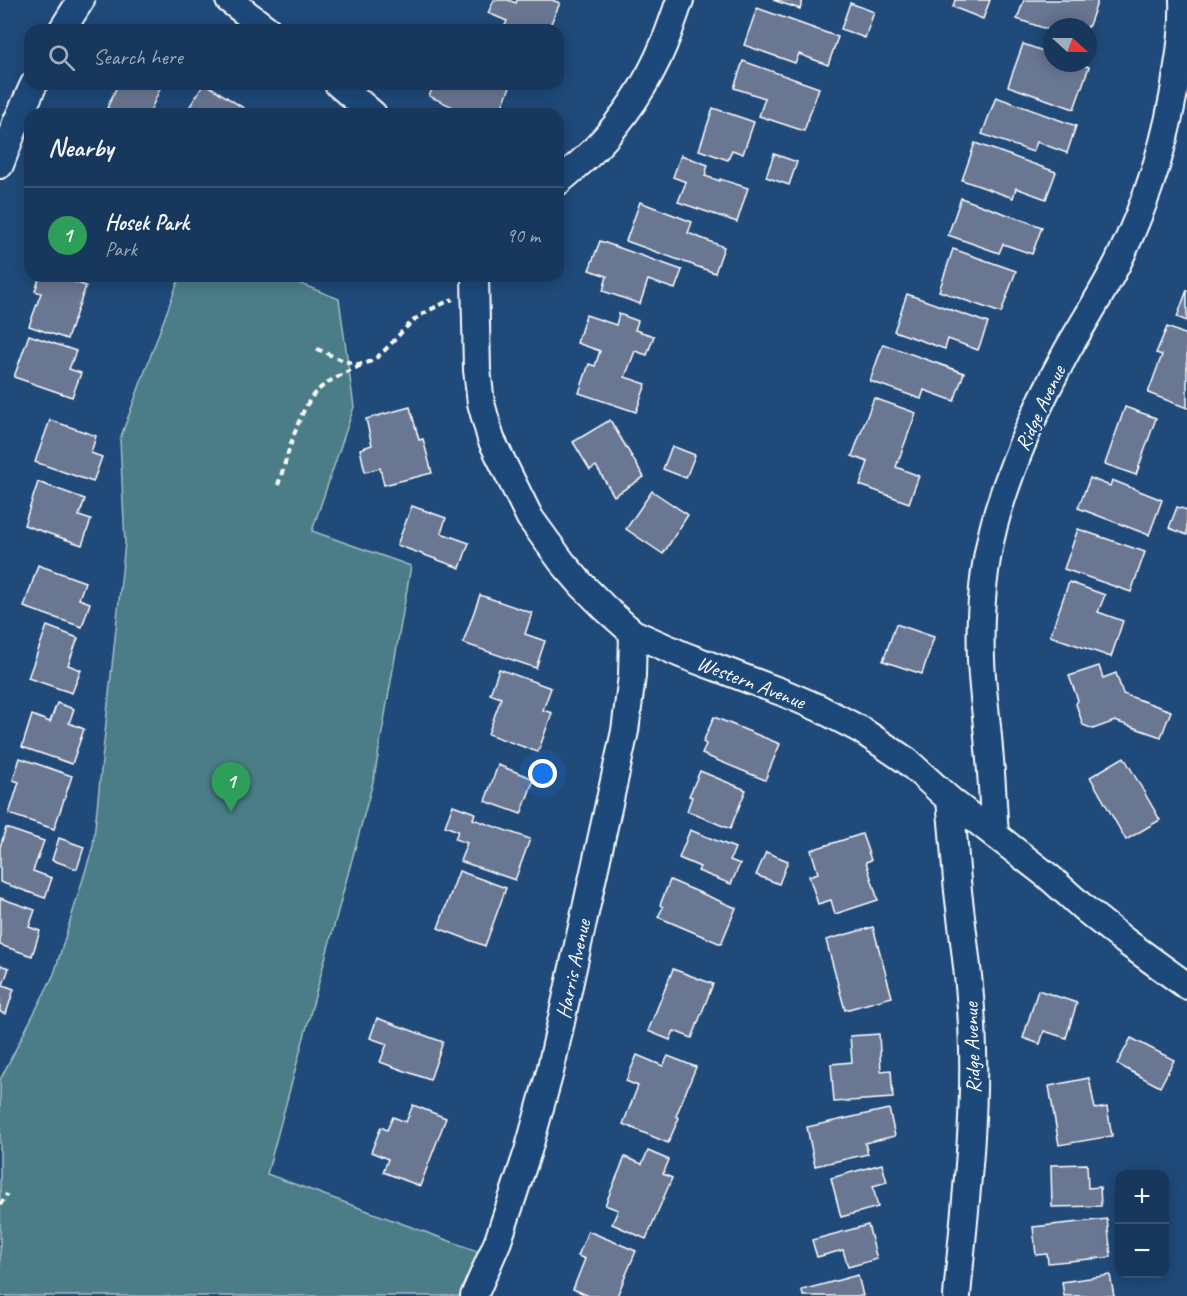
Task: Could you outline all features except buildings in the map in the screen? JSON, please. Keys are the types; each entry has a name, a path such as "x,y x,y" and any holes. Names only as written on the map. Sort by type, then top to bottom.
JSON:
{"street":[{"path":"66,24 81,0"},
{"path":"229,0 260,24"},
{"path":"564,177 593,151 617,124 633,101 664,44 680,0"},
{"name":"Ridge Avenue","path":"995,835 981,658 983,581 990,540 1010,474 1032,422 1067,351 1117,264 1146,196 1161,149 1174,93 1180,54 1183,0"},
{"path":"0,165 31,90"},
{"path":"345,90 366,108"},
{"name":"Western Avenue","path":"475,283 477,370 481,403 491,439 530,518 582,585 633,633 683,656 784,693 861,730 907,761 950,800 1049,877 1086,910 1187,986"},
{"name":"Harris Avenue","path":"474,1296 498,1241 528,1151 550,1072 625,731 632,676 633,633"},
{"name":"Ridge Avenue","path":"950,800 972,1009 974,1097 957,1296"}],"path":[{"path":"278,485 303,412 315,393 333,380 378,358 413,321 475,283"},
{"path":"317,349 347,361 362,364"},
{"path":"0,1205 7,1194"}],"green space":[{"path":"178,282 296,282 339,299 354,407 312,531 411,566 374,778 267,1174 485,1254 466,1296 0,1296 0,1080 54,974 93,846 125,543 120,439"}],"place":[{"name":"Hosek Park","path":"231,812"}]}
